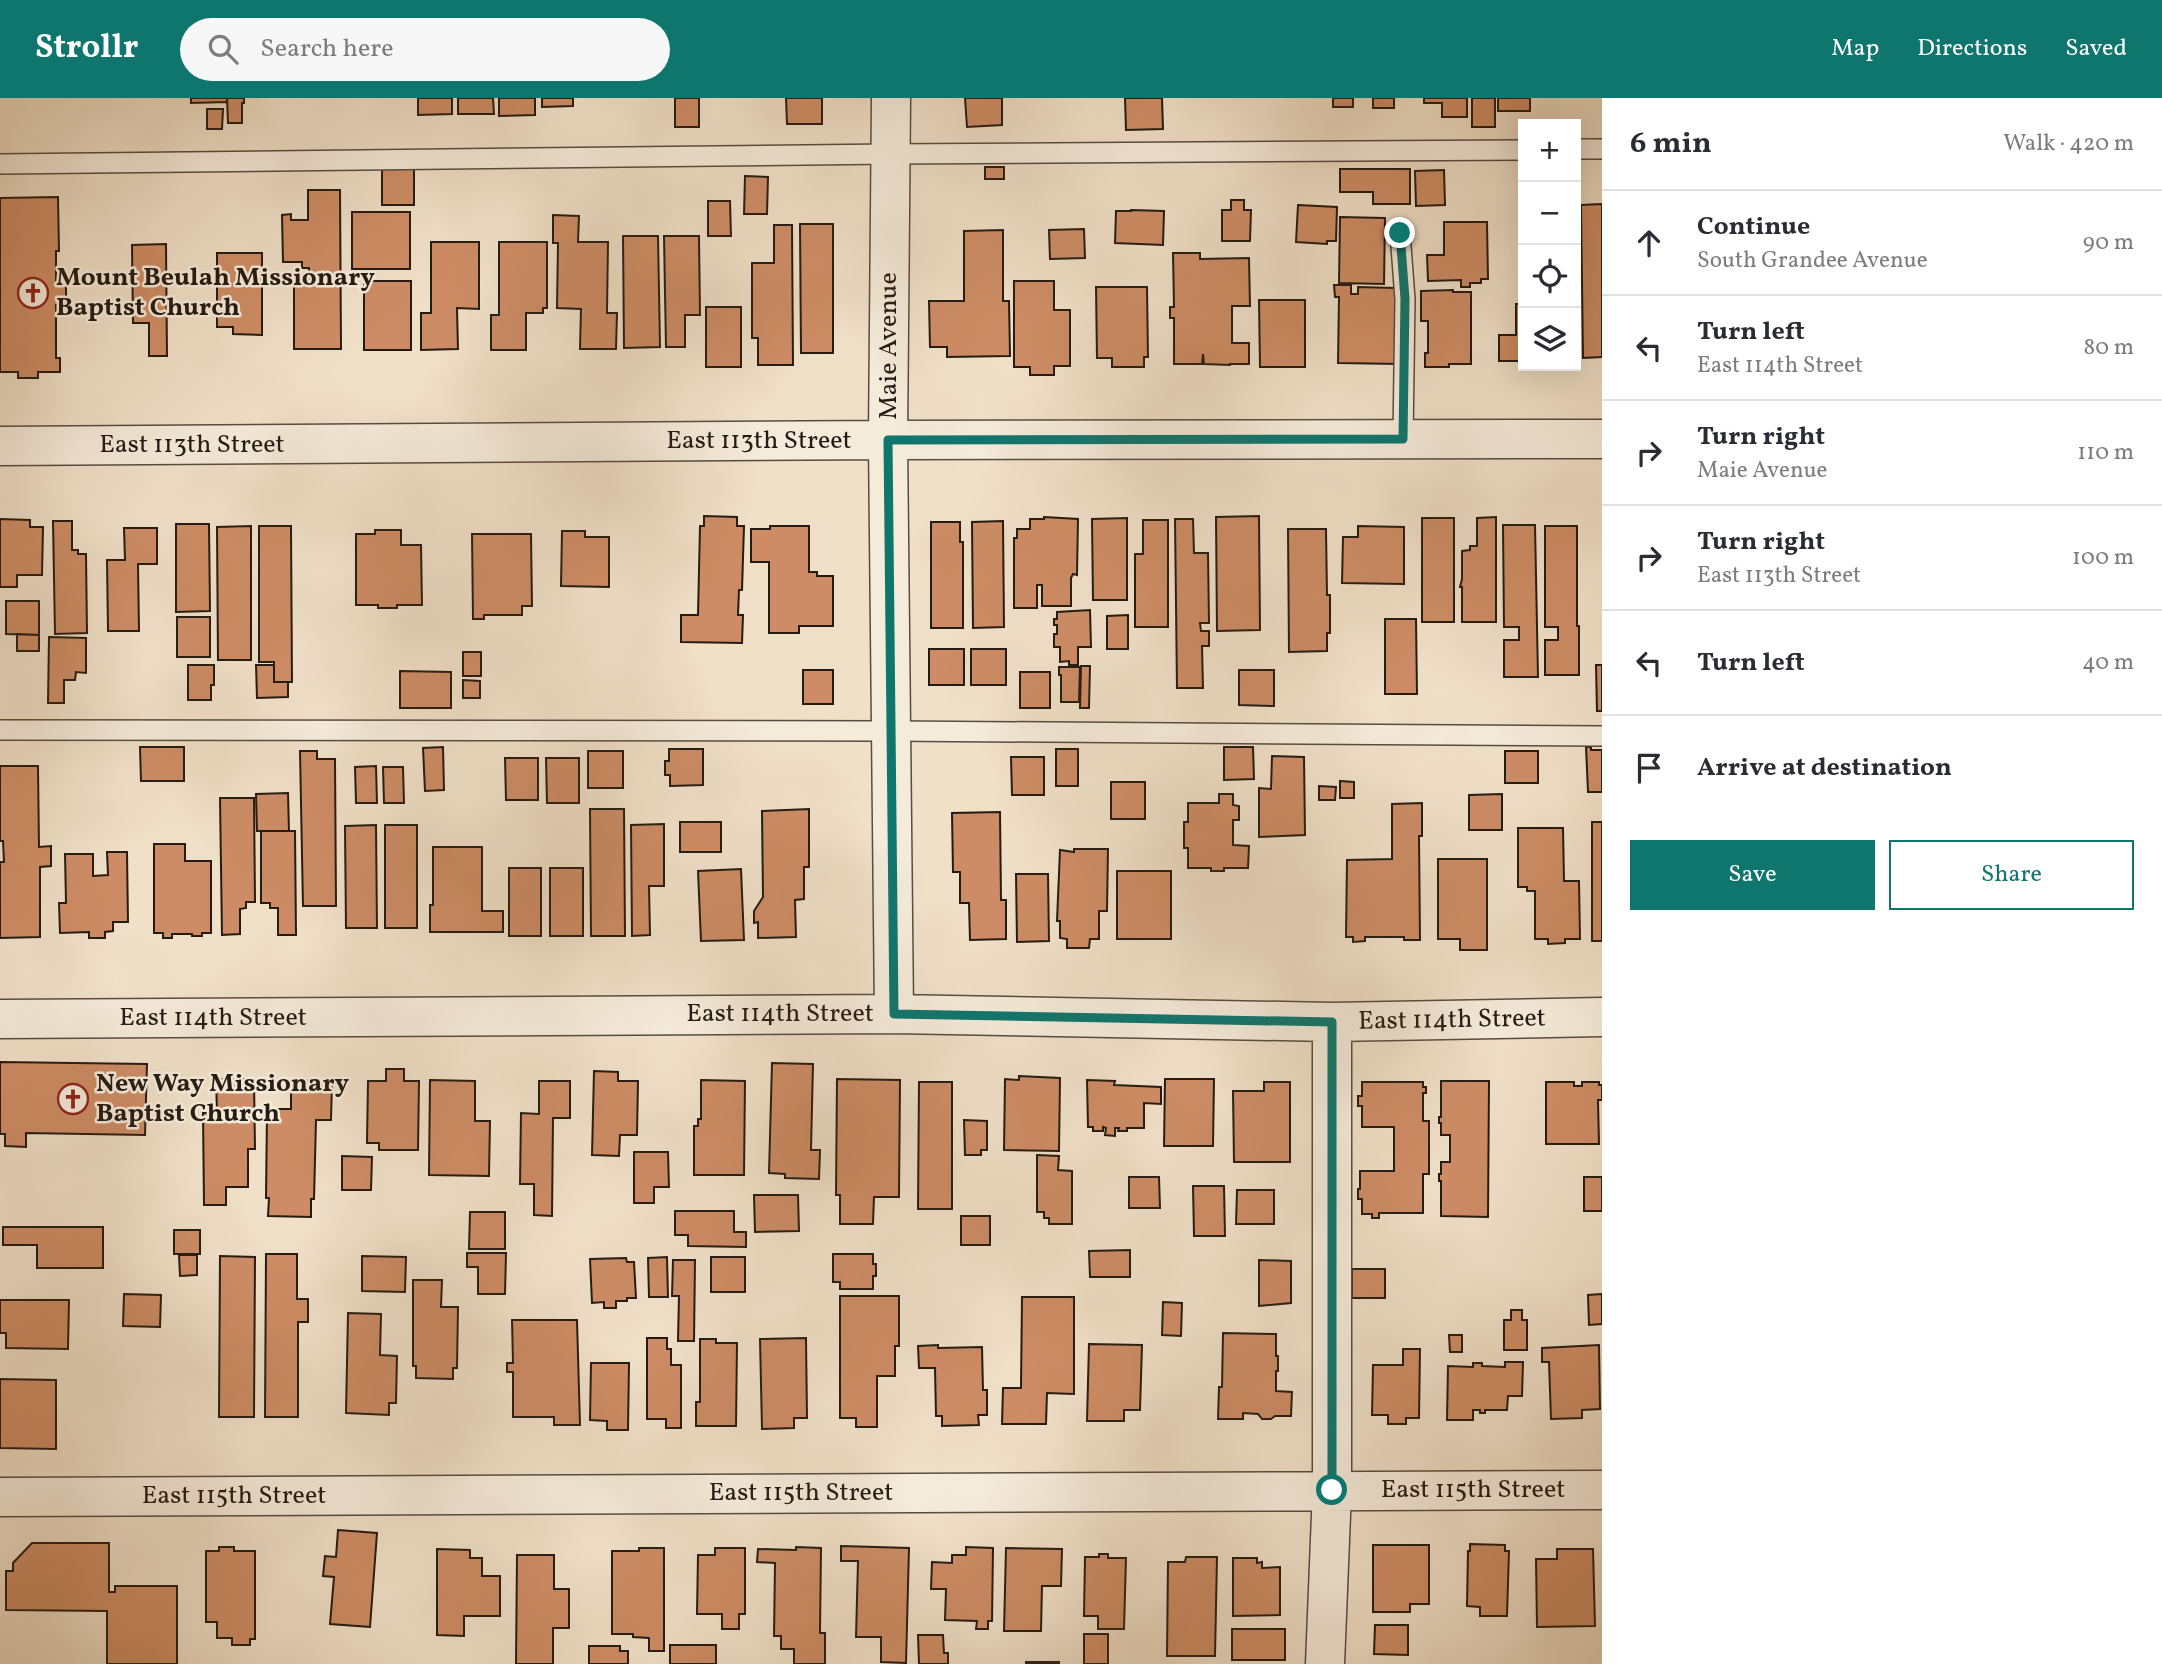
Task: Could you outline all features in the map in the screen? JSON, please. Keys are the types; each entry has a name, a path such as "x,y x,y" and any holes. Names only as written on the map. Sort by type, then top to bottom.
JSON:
{"street":[{"name":"Maie Avenue","path":"891,98 888,440 894,1014"},
{"name":"East 113th Street","path":"0,446 888,440 1602,439"},
{"name":"East 114th Street","path":"0,1019 894,1014 1332,1022 1602,1017"},
{"path":"1325,1664 1332,1490 1332,1022"},
{"name":"East 115th Street","path":"0,1497 1602,1490"}],"lane":[{"path":"1581,149 1602,149"},
{"path":"0,164 891,153 1518,150"},
{"path":"1400,233 1405,299 1403,439"},
{"path":"0,730 891,731 1602,736"}],"building":[{"path":"191,98 227,98 227,102 191,103"},
{"path":"227,98 244,98 242,123 228,123"},
{"path":"418,98 452,98 452,114 418,115"},
{"path":"458,98 493,98 494,114 458,114"},
{"path":"499,98 535,98 535,115 499,116"},
{"path":"542,98 573,98 573,106 542,107"},
{"path":"675,98 699,98 699,127 675,127"},
{"path":"786,98 822,98 822,124 787,124"},
{"path":"965,98 1002,98 1002,125 967,127"},
{"path":"1125,98 1162,98 1163,129 1126,130"},
{"path":"1333,98 1353,98 1353,107 1333,107"},
{"path":"1373,98 1394,98 1394,108 1373,108"},
{"path":"1424,98 1467,98 1467,117 1442,117 1442,103 1424,103"},
{"path":"1472,98 1495,98 1495,127 1472,127"},
{"path":"1498,98 1530,98 1530,111 1498,111"},
{"path":"207,109 223,109 222,129 207,129"},
{"path":"985,167 1004,167 1004,179 985,179"},
{"path":"382,169 414,169 414,205 382,205"},
{"path":"1340,169 1410,169 1410,204 1373,204 1373,192 1340,192"},
{"path":"1444,170 1445,205 1416,206 1415,171"},
{"path":"745,176 768,177 767,214 744,214"},
{"path":"308,190 340,190 341,349 294,349 294,282 321,282 321,279 309,279 309,268 302,268 302,262 283,262 282,215 291,214 291,220 308,220"},
{"name":"Mount Beulah Missionary Baptist Church","path":"58,197 59,251 56,251 56,281 66,281 66,305 56,305 56,358 60,358 60,372 38,372 38,378 18,378 18,372 0,372 0,198"},
{"path":"1231,200 1244,200 1244,210 1251,210 1250,241 1222,241 1222,210 1231,210"},
{"path":"708,201 730,201 731,236 708,236"},
{"path":"1602,204 1602,357 1583,358 1581,205"},
{"path":"1298,205 1337,207 1336,241 1327,241 1327,244 1296,242"},
{"path":"1116,211 1164,211 1163,245 1115,243"},
{"path":"352,212 410,212 410,269 352,269"},
{"path":"553,215 579,216 578,242 608,242 607,313 617,313 616,349 580,349 581,309 557,308 558,243 553,243"},
{"path":"1340,217 1385,218 1384,284 1339,283"},
{"path":"1444,222 1487,222 1488,279 1481,279 1481,283 1470,283 1470,287 1461,287 1461,280 1428,281 1427,255 1444,255"},
{"path":"800,224 833,224 833,353 801,353"},
{"path":"774,225 792,225 793,365 758,365 758,338 752,338 752,263 774,263"},
{"path":"1084,229 1085,258 1050,259 1049,230"},
{"path":"1003,230 1003,301 1009,301 1010,356 947,357 947,347 930,347 929,301 964,301 964,231"},
{"path":"623,236 658,236 660,347 624,348"},
{"path":"664,236 699,236 700,315 685,315 685,347 666,347"},
{"path":"431,242 479,242 479,309 457,308 458,349 421,350 421,313 431,313"},
{"path":"499,242 547,242 547,308 543,308 543,313 526,313 526,350 491,350 491,315 499,315"},
{"path":"166,244 167,356 149,356 149,323 133,323 132,245"},
{"path":"217,253 262,253 262,335 233,334 233,327 217,327"},
{"path":"1173,253 1200,253 1200,259 1249,258 1250,306 1232,306 1232,343 1249,343 1249,364 1204,364 1203,354 1202,364 1174,364 1174,318 1170,318 1170,307 1174,307"},
{"path":"364,281 411,281 411,350 364,350"},
{"path":"1014,281 1054,281 1054,310 1070,310 1070,366 1054,366 1054,375 1030,375 1030,367 1014,367"},
{"path":"1334,285 1351,285 1351,294 1358,294 1358,287 1396,288 1400,364 1338,363 1339,297 1335,297"},
{"path":"1096,287 1147,287 1148,357 1144,357 1144,367 1112,367 1112,358 1097,358"},
{"path":"1421,291 1471,292 1471,364 1425,367 1428,321 1421,321"},
{"path":"1259,300 1305,300 1305,367 1260,367"},
{"path":"1518,304 1518,361 1499,361 1499,335 1516,335"},
{"path":"706,307 741,307 741,367 706,367"},
{"path":"704,516 737,517 737,526 744,526 742,590 739,590 738,615 743,615 742,643 681,642 681,615 698,615 700,526 704,526"},
{"path":"1259,516 1260,630 1217,631 1216,517"},
{"path":"1496,517 1496,622 1462,622 1462,551 1470,550 1470,546 1477,546 1477,518"},
{"path":"1127,518 1127,600 1093,600 1092,519"},
{"path":"1422,518 1454,518 1454,622 1422,622"},
{"path":"0,519 30,520 30,527 43,527 42,575 17,575 17,587 0,587"},
{"path":"1030,519 1078,519 1077,575 1073,574 1071,578 1071,606 1042,606 1042,585 1037,585 1037,608 1014,608 1014,538 1017,538 1017,529 1030,529"},
{"path":"1175,519 1193,519 1194,553 1208,553 1209,623 1200,623 1201,631 1209,631 1209,646 1202,646 1203,688 1177,688"},
{"path":"1143,520 1168,520 1168,627 1135,627 1135,554 1143,554"},
{"path":"53,521 72,521 72,550 78,550 78,554 86,554 87,633 55,634"},
{"path":"1003,521 1004,627 973,628 972,522"},
{"path":"931,522 960,522 960,542 963,542 963,628 931,628"},
{"path":"176,524 209,524 210,611 176,612"},
{"path":"1503,525 1535,525 1538,677 1504,677 1504,640 1519,640 1519,627 1504,627"},
{"path":"251,526 251,660 218,660 217,527"},
{"path":"259,526 291,526 292,682 274,682 274,662 259,662"},
{"path":"770,526 809,526 809,572 817,572 817,576 833,576 833,626 799,626 799,633 769,633 769,562 751,562 751,529 770,529"},
{"path":"1358,526 1404,527 1404,584 1342,583 1343,537 1358,537"},
{"path":"1545,526 1577,526 1579,675 1545,675 1545,640 1558,640 1558,627 1545,627"},
{"path":"124,528 157,528 157,564 138,564 139,631 108,631 107,560 125,560"},
{"path":"1288,529 1326,529 1327,595 1330,595 1327,651 1289,652"},
{"path":"375,530 401,530 401,545 421,545 422,605 378,608 378,605 356,605 356,534 375,534"},
{"path":"562,531 585,531 585,537 609,537 609,587 561,586"},
{"path":"472,534 531,534 532,606 522,606 522,615 484,615 484,619 473,619"},
{"path":"6,601 39,601 39,635 6,634"},
{"path":"1090,610 1091,647 1078,647 1078,665 1069,665 1069,661 1060,662 1060,647 1054,647 1057,625 1054,625 1054,619 1057,619 1057,612"},
{"path":"1128,615 1128,649 1107,649 1107,616"},
{"path":"177,617 210,617 210,657 177,657"},
{"path":"1385,619 1416,619 1417,694 1385,694"},
{"path":"17,634 39,635 39,651 17,651"},
{"path":"49,637 86,638 86,673 76,672 75,680 64,680 64,703 48,703"},
{"path":"929,649 964,649 964,685 929,685"},
{"path":"971,649 1006,649 1006,685 971,685"},
{"path":"463,652 481,652 481,676 463,676"},
{"path":"188,665 214,665 211,700 188,700"},
{"path":"256,665 274,665 274,682 288,682 288,697 257,698"},
{"path":"1596,665 1602,665 1602,711 1597,711"},
{"path":"1081,666 1090,666 1089,708 1080,708"},
{"path":"1059,667 1080,667 1079,702 1061,702"},
{"path":"803,670 833,670 833,704 803,704"},
{"path":"1239,670 1274,670 1274,706 1239,705"},
{"path":"400,671 451,672 451,708 400,708"},
{"path":"1020,672 1050,672 1050,708 1020,708"},
{"path":"463,680 480,681 480,698 463,698"},
{"path":"140,747 184,747 184,781 141,781"},
{"path":"443,747 444,790 425,791 423,748"},
{"path":"1224,747 1253,747 1254,779 1224,780"},
{"path":"1586,747 1602,750 1602,792 1588,792"},
{"path":"669,749 703,749 703,785 670,786 670,775 665,775 665,761 669,761"},
{"path":"1056,749 1078,749 1078,786 1056,786"},
{"path":"300,751 317,751 317,759 335,759 336,906 303,906"},
{"path":"588,751 623,751 623,788 588,788"},
{"path":"1505,751 1538,751 1538,783 1505,783"},
{"path":"1272,756 1304,757 1305,835 1259,837 1259,788 1271,789"},
{"path":"1011,757 1044,757 1044,795 1012,795"},
{"path":"505,758 538,758 538,800 506,800"},
{"path":"546,758 579,758 579,803 547,803"},
{"path":"0,766 38,766 39,847 51,846 51,866 40,867 40,937 0,938 0,862 4,862 3,841 0,841"},
{"path":"376,766 377,803 356,803 355,767"},
{"path":"383,767 403,767 404,803 384,803"},
{"path":"1340,781 1354,782 1354,798 1340,798"},
{"path":"1111,782 1145,782 1145,819 1111,819"},
{"path":"1319,786 1336,787 1335,800 1319,800"},
{"path":"288,793 289,831 257,831 256,794"},
{"path":"1219,794 1233,794 1233,805 1239,806 1239,820 1233,820 1233,845 1249,846 1248,868 1211,871 1211,868 1188,868 1188,848 1184,848 1184,822 1188,822 1188,803 1219,803"},
{"path":"1502,794 1502,830 1469,830 1469,795"},
{"path":"220,798 254,798 255,902 246,902 246,908 240,909 240,934 222,935"},
{"path":"1422,803 1422,836 1419,836 1420,940 1404,940 1404,937 1365,937 1365,941 1353,942 1353,937 1346,937 1347,860 1392,859 1392,804"},
{"path":"590,809 624,809 625,936 591,936"},
{"path":"809,809 809,867 804,867 804,899 795,900 796,937 758,938 758,922 754,923 754,911 763,897 762,811"},
{"path":"1000,812 1001,900 1006,900 1006,939 970,940 969,903 960,903 960,872 953,872 952,813"},
{"path":"680,822 721,822 721,852 680,852"},
{"path":"1592,822 1602,822 1602,941 1592,941"},
{"path":"664,824 664,886 649,886 650,935 632,936 631,825"},
{"path":"376,825 377,928 346,928 345,826"},
{"path":"385,825 417,825 417,928 385,928"},
{"path":"1518,828 1563,828 1564,881 1579,881 1580,939 1565,939 1565,943 1548,944 1548,939 1535,939 1535,891 1518,887"},
{"path":"261,831 295,831 296,935 278,935 278,908 270,908 270,903 261,903"},
{"path":"154,844 185,844 185,861 211,861 211,933 202,933 202,936 172,934 172,938 163,938 163,933 154,933"},
{"path":"433,847 482,847 482,911 503,911 503,932 430,932"},
{"path":"1074,849 1108,849 1107,911 1099,911 1099,939 1090,939 1089,948 1067,948 1067,939 1060,938 1060,921 1057,921 1060,850 1074,852"},
{"path":"107,852 127,852 128,922 113,922 113,931 105,932 105,938 89,938 89,932 60,933 59,903 66,903 65,854 93,854 93,876 108,875"},
{"path":"1438,859 1487,859 1487,950 1460,950 1460,939 1438,939"},
{"path":"509,868 541,868 541,936 509,936"},
{"path":"550,868 583,868 583,936 550,936"},
{"path":"741,869 744,940 701,941 698,871"},
{"path":"1117,871 1171,871 1171,939 1117,939"},
{"path":"1016,874 1048,874 1049,941 1017,942"},
{"name":"New Way Missionary Baptist Church","path":"0,1062 147,1064 145,1135 26,1133 26,1147 5,1146 5,1134 0,1134"},
{"path":"772,1063 813,1064 811,1150 820,1150 819,1179 785,1178 785,1174 769,1173"},
{"path":"386,1069 404,1069 404,1081 419,1081 418,1150 379,1150 379,1143 367,1143 368,1081 386,1081"},
{"path":"594,1071 618,1072 618,1081 638,1081 637,1135 620,1135 619,1156 592,1155"},
{"path":"1019,1076 1060,1078 1059,1151 1004,1150 1005,1079 1019,1080"},
{"path":"216,1079 254,1079 255,1149 248,1149 248,1187 226,1187 226,1205 204,1205 203,1113 217,1113"},
{"path":"837,1079 900,1080 899,1197 874,1197 873,1224 840,1224 840,1195 836,1195"},
{"path":"1165,1079 1214,1079 1213,1146 1164,1146"},
{"path":"291,1080 332,1081 331,1120 316,1120 311,1217 268,1216 267,1113 271,1113 271,1109 291,1109"},
{"path":"430,1080 475,1081 475,1121 490,1121 489,1176 429,1175"},
{"path":"701,1080 745,1081 744,1175 694,1175 694,1126 698,1126 698,1119 701,1119"},
{"path":"1087,1080 1115,1081 1114,1085 1161,1087 1161,1104 1144,1103 1144,1128 1118,1131 1119,1128 1115,1128 1115,1136 1105,1135 1106,1128 1103,1127 1103,1131 1093,1131 1093,1127 1088,1127"},
{"path":"539,1081 570,1081 570,1118 553,1118 552,1216 534,1215 534,1184 520,1184 521,1113 539,1114"},
{"path":"1441,1081 1489,1081 1488,1217 1441,1216 1439,1174 1441,1162 1450,1162 1450,1135 1441,1135 1439,1123"},
{"path":"919,1082 952,1082 952,1209 918,1209"},
{"path":"1264,1082 1290,1082 1290,1162 1234,1162 1233,1091 1264,1091"},
{"path":"1362,1082 1423,1082 1423,1087 1426,1087 1426,1093 1423,1093 1423,1121 1429,1121 1429,1174 1423,1174 1423,1213 1379,1213 1379,1218 1372,1218 1372,1214 1362,1214 1362,1199 1358,1199 1360,1171 1394,1171 1394,1127 1362,1127 1362,1106 1358,1106 1358,1096 1362,1096"},
{"path":"1546,1082 1574,1082 1574,1086 1582,1086 1582,1082 1599,1082 1599,1085 1602,1085 1602,1100 1598,1100 1599,1144 1546,1144"},
{"path":"964,1120 987,1121 987,1150 981,1150 981,1155 965,1155"},
{"path":"634,1152 668,1152 669,1187 654,1187 654,1203 634,1203"},
{"path":"1037,1155 1059,1156 1058,1170 1072,1171 1072,1224 1049,1224 1049,1218 1044,1218 1044,1212 1037,1212"},
{"path":"342,1156 372,1157 371,1190 342,1190"},
{"path":"1129,1177 1159,1177 1160,1208 1129,1208"},
{"path":"1584,1177 1602,1177 1602,1211 1584,1211"},
{"path":"1193,1186 1224,1186 1225,1236 1194,1236"},
{"path":"1237,1190 1274,1190 1274,1224 1236,1224"},
{"path":"754,1195 798,1195 799,1231 755,1232"},
{"path":"675,1211 734,1211 734,1232 746,1232 746,1247 688,1246 688,1235 675,1235"},
{"path":"470,1212 505,1212 505,1249 469,1249"},
{"path":"961,1216 990,1216 990,1245 961,1245"},
{"path":"3,1227 103,1227 103,1268 37,1268 37,1245 3,1245"},
{"path":"174,1230 200,1230 200,1254 174,1254"},
{"path":"1130,1250 1130,1277 1090,1277 1089,1251"},
{"path":"467,1253 506,1253 505,1294 478,1294 478,1267 467,1267"},
{"path":"266,1254 297,1254 297,1299 308,1299 308,1322 298,1322 298,1417 265,1417"},
{"path":"833,1254 873,1254 876,1276 873,1276 873,1289 840,1289 840,1282 833,1282"},
{"path":"179,1255 197,1255 197,1275 180,1276"},
{"path":"220,1256 255,1257 254,1417 219,1417"},
{"path":"362,1256 406,1257 405,1292 362,1291"},
{"path":"667,1257 668,1297 649,1297 648,1258"},
{"path":"711,1257 745,1257 745,1292 711,1292"},
{"path":"626,1258 627,1262 634,1262 636,1298 616,1301 616,1308 604,1308 604,1302 592,1303 590,1259"},
{"path":"673,1260 695,1260 694,1341 678,1341 679,1296 672,1296"},
{"path":"1259,1260 1291,1261 1291,1303 1259,1306"},
{"path":"1352,1269 1385,1269 1385,1298 1352,1298"},
{"path":"413,1280 442,1280 441,1307 458,1307 457,1368 453,1368 453,1379 416,1378 416,1366 413,1366"},
{"path":"124,1294 161,1295 160,1327 123,1326"},
{"path":"1602,1294 1602,1324 1589,1325 1588,1295"},
{"path":"840,1296 899,1296 899,1346 895,1346 895,1376 877,1376 877,1427 856,1427 856,1418 840,1418"},
{"path":"1022,1297 1074,1297 1074,1394 1047,1393 1046,1424 1002,1424 1003,1388 1021,1388"},
{"path":"0,1300 69,1300 68,1349 6,1348 6,1333 0,1333"},
{"path":"1163,1302 1182,1303 1181,1336 1162,1335"},
{"path":"1511,1310 1522,1310 1522,1320 1527,1320 1527,1350 1504,1350 1504,1320 1511,1320"},
{"path":"348,1313 381,1314 380,1355 397,1356 396,1403 389,1403 389,1415 346,1413"},
{"path":"512,1320 577,1320 580,1425 554,1425 554,1417 513,1417 513,1372 507,1372 507,1363 513,1363"},
{"path":"1223,1333 1276,1334 1276,1391 1292,1392 1291,1416 1262,1419 1258,1414 1243,1413 1243,1419 1218,1419 1219,1387 1222,1387"},
{"path":"1449,1335 1462,1335 1462,1352 1450,1352"},
{"path":"647,1338 667,1338 667,1349 671,1349 671,1365 681,1365 681,1428 666,1428 666,1419 647,1419"},
{"path":"806,1338 807,1418 794,1418 794,1428 762,1429 760,1339"},
{"path":"700,1339 716,1339 716,1343 737,1343 736,1426 696,1426 696,1402 700,1402"},
{"path":"1089,1344 1142,1345 1140,1410 1124,1410 1124,1421 1087,1421"},
{"path":"938,1345 938,1348 982,1347 983,1390 987,1390 987,1415 978,1415 979,1425 942,1426 942,1416 936,1416 935,1368 919,1368 918,1346"},
{"path":"1599,1345 1600,1409 1582,1410 1582,1418 1551,1419 1549,1362 1542,1362 1542,1348"},
{"path":"1403,1349 1420,1349 1419,1418 1406,1418 1406,1424 1388,1424 1388,1415 1372,1415 1373,1365 1403,1365"},
{"path":"1505,1362 1523,1362 1522,1396 1508,1396 1507,1410 1485,1410 1485,1413 1480,1413 1480,1410 1473,1410 1473,1420 1447,1420 1448,1366 1473,1367 1473,1363 1482,1363 1482,1366 1505,1367"},
{"path":"591,1363 629,1363 628,1430 607,1430 607,1421 590,1420"},
{"path":"0,1379 56,1380 56,1449 0,1448"},
{"path":"338,1530 377,1533 370,1627 330,1624 334,1577 323,1576 325,1556 336,1557"},
{"path":"32,1543 109,1543 109,1592 115,1592 115,1586 177,1586 177,1664 107,1664 107,1611 6,1610 6,1571 13,1571 13,1563"},
{"path":"1470,1544 1505,1545 1505,1551 1509,1551 1507,1616 1480,1616 1480,1607 1467,1606"},
{"path":"1373,1545 1429,1545 1429,1604 1410,1604 1410,1612 1373,1612"},
{"path":"841,1546 909,1548 906,1663 881,1662 881,1637 856,1637 858,1561 841,1561"},
{"path":"219,1547 234,1547 234,1551 255,1551 255,1639 250,1639 250,1645 232,1645 232,1638 217,1638 217,1622 206,1622 206,1551 219,1551"},
{"path":"796,1547 821,1548 820,1633 825,1633 825,1664 794,1664 794,1649 781,1649 781,1636 774,1636 775,1563 757,1562 758,1549 796,1550"},
{"path":"966,1547 993,1548 992,1621 988,1621 988,1629 976,1629 977,1621 945,1620 946,1589 931,1589 932,1562 952,1563 952,1555 966,1555"},
{"path":"639,1548 664,1548 664,1651 649,1651 649,1638 633,1637 633,1634 612,1634 612,1551 639,1551"},
{"path":"715,1548 745,1548 745,1614 739,1614 739,1629 722,1629 722,1614 697,1614 698,1555 715,1555"},
{"path":"1006,1548 1062,1549 1061,1586 1042,1586 1041,1631 1004,1631"},
{"path":"437,1549 470,1550 470,1558 482,1558 482,1576 500,1576 500,1616 464,1616 464,1636 437,1635"},
{"path":"1557,1549 1593,1549 1595,1626 1537,1627 1536,1559 1557,1559"},
{"path":"1099,1554 1108,1554 1108,1558 1126,1558 1124,1629 1098,1629 1098,1616 1084,1616 1085,1557 1099,1557"},
{"path":"517,1555 554,1555 554,1589 569,1589 569,1628 553,1628 553,1664 516,1664"},
{"path":"1186,1557 1217,1557 1215,1656 1167,1656 1168,1562 1185,1562"},
{"path":"1233,1558 1257,1558 1257,1563 1262,1562 1262,1568 1280,1567 1280,1615 1233,1616"},
{"path":"1375,1625 1408,1625 1408,1655 1374,1654"},
{"path":"1232,1629 1285,1629 1285,1660 1232,1660"},
{"path":"1084,1634 1108,1634 1108,1664 1084,1664"},
{"path":"918,1635 943,1635 948,1664 919,1664"},
{"path":"670,1645 716,1645 716,1664 670,1664"},
{"path":"589,1646 620,1646 620,1651 628,1651 628,1664 589,1664"},
{"path":"1059,1662 1059,1664 1026,1664"}],"place":[{"name":"Mount Beulah Missionary Baptist Church","path":"33,293"},
{"name":"New Way Missionary Baptist Church","path":"73,1099"}],"route":[{"path":"1332,1490 1332,1022 894,1014 888,440 1403,439 1405,299 1400,233"}]}
